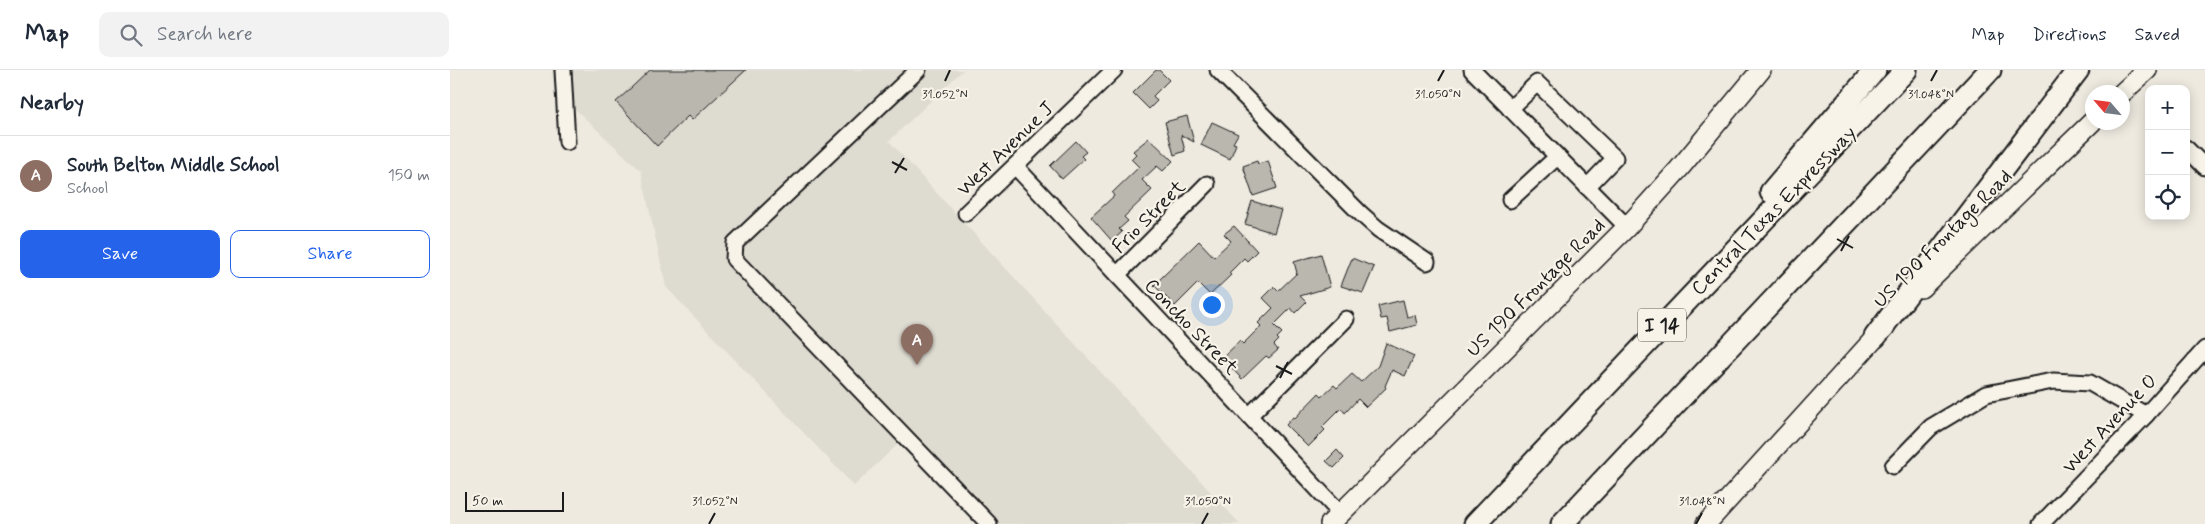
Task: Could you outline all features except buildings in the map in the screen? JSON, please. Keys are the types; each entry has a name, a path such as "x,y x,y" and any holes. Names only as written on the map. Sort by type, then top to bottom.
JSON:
{"highway":[{"path":"1625,364 1875,70"},
{"name":"Central Texas Expressway","path":"1474,524 1906,70"},
{"path":"1562,524 1990,70"},
{"path":"1875,337 2078,70"}],"main road":[{"name":"US 190 Frontage Road","path":"1335,519 1627,227 1679,169 1761,70"},
{"path":"2130,86 2147,70"},
{"name":"US 190 Frontage Road","path":"1706,524 1915,294 2085,129"}],"street":[{"path":"563,70 567,142"},
{"path":"918,70 735,243 734,259 989,524"},
{"name":"West Avenue J","path":"966,213 1114,70"},
{"path":"1218,70 1372,223 1427,262"},
{"path":"1472,70 1627,227"},
{"path":"1510,109 1537,83 1615,158 1587,187"},
{"path":"2190,152 2205,167"},
{"path":"1510,200 1557,156"},
{"name":"Concho Street","path":"1015,166 1250,415 1335,519"},
{"name":"Frio Street","path":"1117,275 1207,184"},
{"path":"1250,415 1346,319"},
{"name":"West Avenue O","path":"2041,524 2146,415 2205,349"},
{"path":"1893,466 1931,426 1986,394 2053,381 2090,383 2146,415"}],"shaded area":[{"path":"552,70 963,70 889,141 1240,524 976,524 898,444 854,486 666,287 641,171 554,89"}],"place":[{"name":"South Belton Middle School","path":"917,365"}]}
